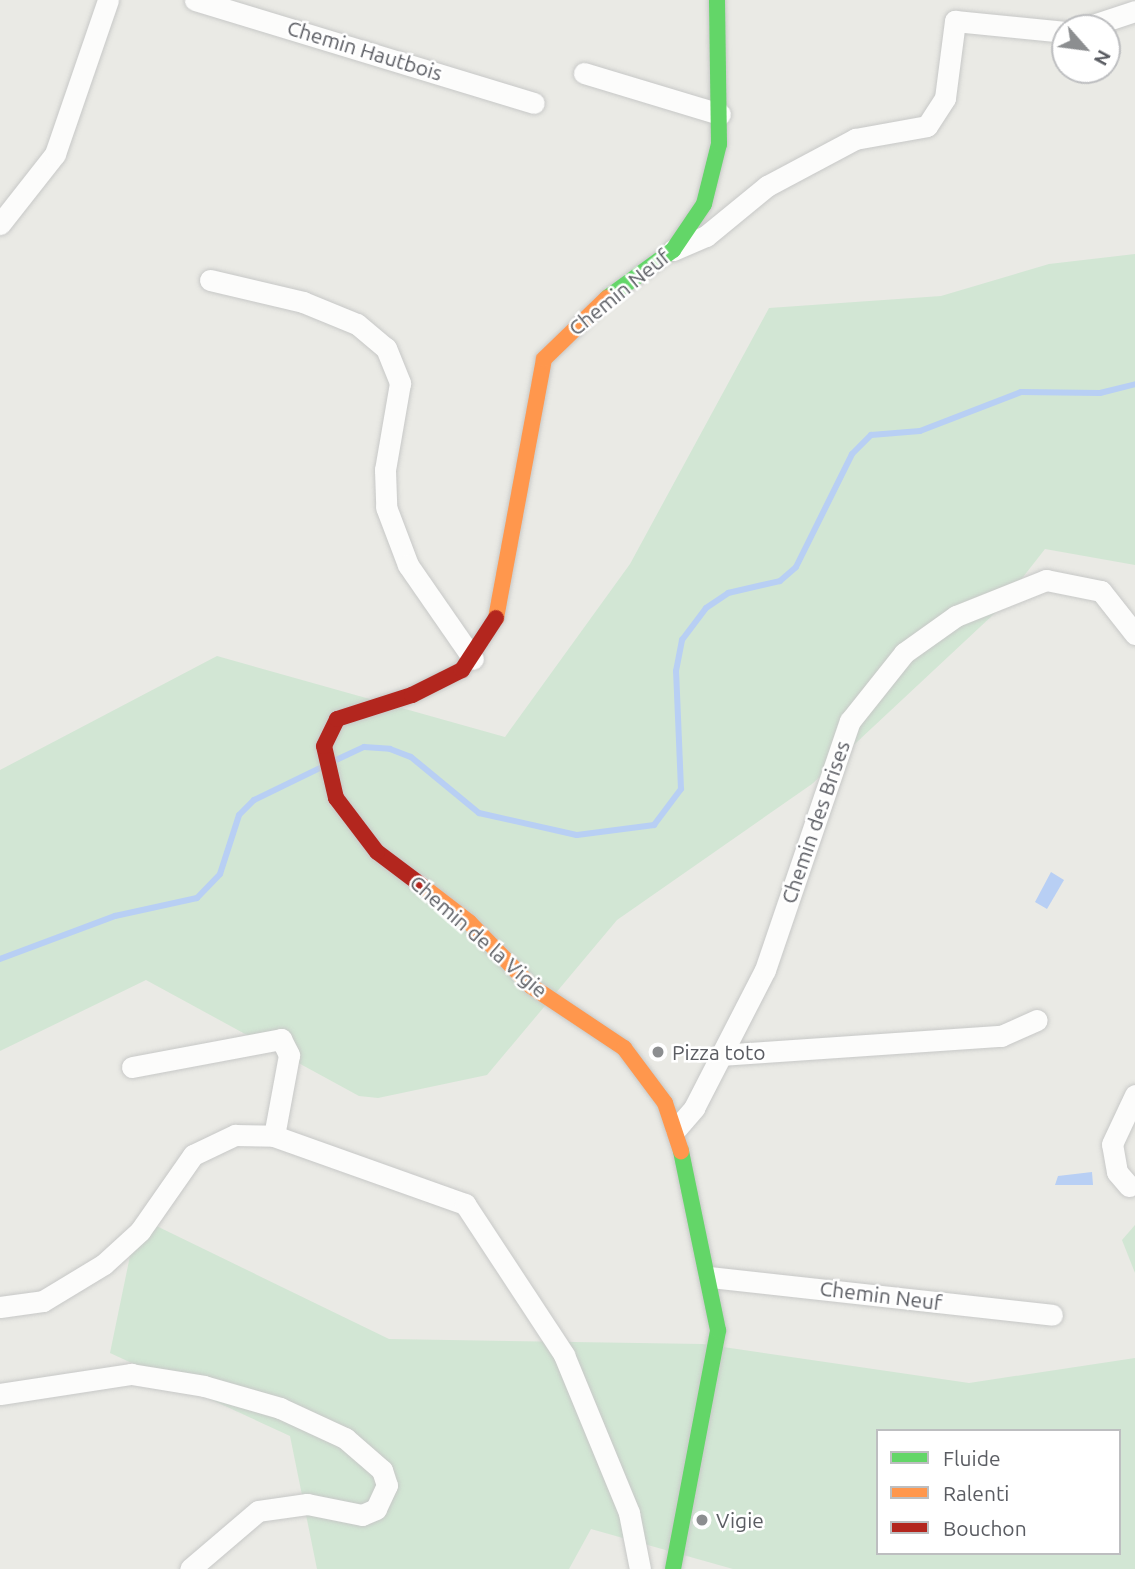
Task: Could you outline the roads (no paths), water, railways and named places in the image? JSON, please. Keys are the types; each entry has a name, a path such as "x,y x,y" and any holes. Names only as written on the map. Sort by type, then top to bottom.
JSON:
{"street":[{"path":"0,224 55,154 108,0"},
{"name":"Chemin Hautbois","path":"194,0 534,103"},
{"name":"Chemin Neuf","path":"473,659 503,601 532,397 544,359 589,312 673,250 704,204 715,170 720,114 717,0"},
{"path":"673,250 706,236 767,186 855,139 927,126 945,98 955,22 1051,31"},
{"path":"584,73 720,114"},
{"path":"210,280 303,302 357,324 386,348 400,383 384,470 386,507 408,565 473,659"},
{"name":"Chemin des Brises","path":"676,1129 720,1055 765,970 850,722 904,653 956,616 1046,580 1101,591 1135,634"},
{"name":"Chemin de la Vigie","path":"473,659 444,681 337,719 324,746 336,798 377,852 469,922 531,986 630,1054 676,1129 710,1277 715,1352 673,1569"},
{"path":"720,1055 1001,1036 1037,1020"},
{"path":"132,1067 281,1039 289,1055 274,1136"},
{"path":"1129,1186 1117,1172 1112,1144 1135,1095"},
{"path":"0,1307 43,1301 104,1264 140,1231 193,1154 235,1135 274,1136 465,1204 481,1219 508,1278 564,1355 629,1513 640,1569"},
{"name":"Chemin Neuf","path":"710,1277 1052,1315"},
{"path":"0,1394 131,1374 204,1386 280,1408 334,1433 382,1470 387,1485 376,1509 362,1515 307,1504 258,1511 190,1569"}],"water":[{"path":"1051,872 1064,880 1047,909 1035,902"},
{"path":"1092,1172 1093,1185 1055,1185 1058,1176"}],"waterway":[{"path":"336,760 364,747 390,749 411,757 479,813 577,835 654,825 681,789 676,671 682,640 706,608 728,593 780,581 796,567 852,454 871,435 920,431 1021,392 1100,393 1135,384"},
{"path":"0,959 115,916 197,898 220,874 239,815 254,800 320,768"}],"place":[{"name":"Pizza toto","path":"658,1052"},
{"name":"Vigie","path":"702,1520"}]}
